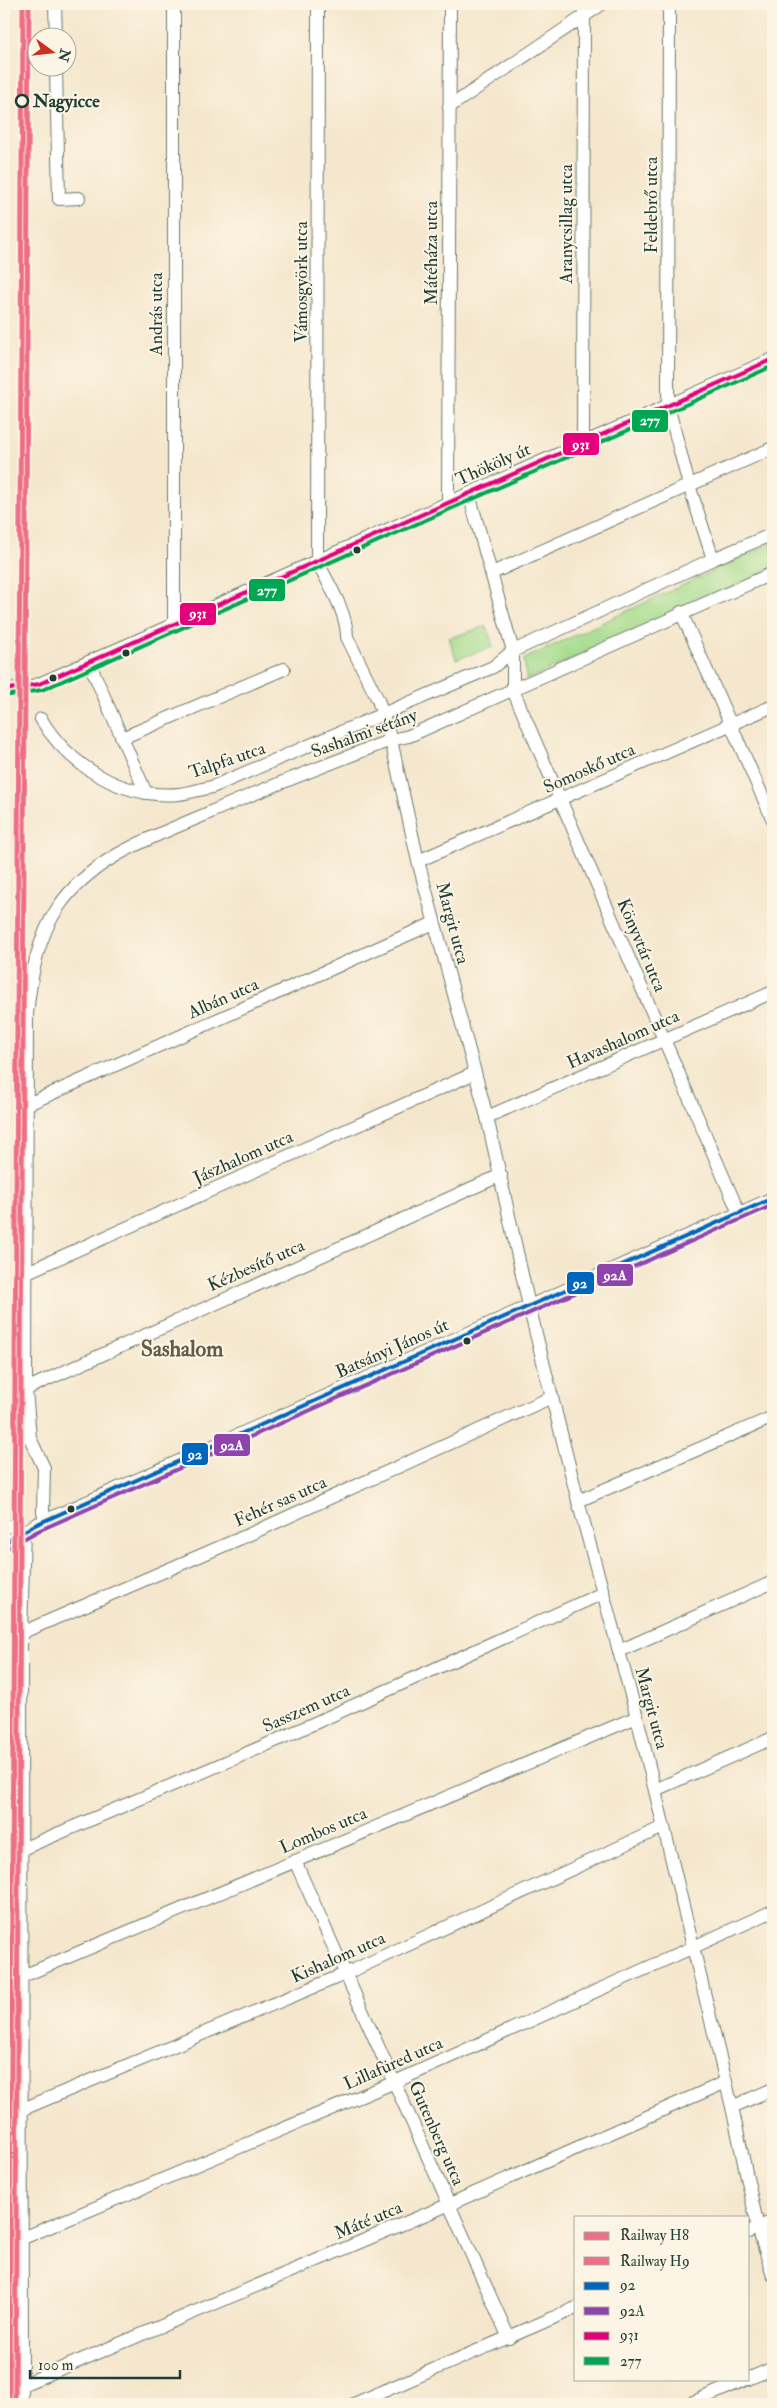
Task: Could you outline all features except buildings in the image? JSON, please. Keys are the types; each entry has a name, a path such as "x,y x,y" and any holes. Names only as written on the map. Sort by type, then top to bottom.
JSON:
{"street":[{"path":"55,4 56,28"},
{"name":"András utca","path":"174,4 174,624"},
{"name":"Vámosgyörk utca","path":"317,561 318,4"},
{"name":"Mátéháza utca","path":"448,503 450,4"},
{"name":"Aranycsillag utca","path":"583,444 584,4"},
{"path":"449,107 602,4"},
{"name":"Feldebrő utca","path":"669,4 668,406 689,485 713,559"},
{"path":"56,78 58,199 79,198"},
{"name":"Thököly út","path":"4,690 20,689 39,684 773,359"},
{"path":"492,573 773,448"},
{"path":"469,494 513,651 513,690"},
{"name":"Sashalmi sétány","path":"382,715 493,667 513,651 713,559 773,534"},
{"name":"Margit utca","path":"317,561 343,612 347,627 362,656 362,663 378,700 390,740 418,861 487,1117 529,1306 578,1501 655,1790 732,2107 753,2230 773,2275"},
{"name":"Sashalmi sétány","path":"46,1521 43,1512 44,1468 30,1438 26,1389 27,1014 37,954 51,919 66,896 83,878 128,848 250,794 390,740 409,736 681,612 773,573"},
{"path":"681,612 773,820"},
{"path":"89,662 146,793"},
{"path":"122,738 284,669"},
{"name":"Könyvtár utca","path":"513,690 738,1213"},
{"name":"Somoskő utca","path":"418,861 773,706"},
{"name":"Talpfa utca","path":"41,719 57,742 83,765 110,781 146,793 178,794 212,787 243,776 382,715"},
{"path":"243,776 250,794"},
{"name":"Albán utca","path":"26,1105 434,923"},
{"name":"Havashalom utca","path":"487,1117 773,992"},
{"name":"Jászhalom utca","path":"25,1273 475,1073"},
{"name":"Kézbesítő utca","path":"26,1389 501,1175"},
{"name":"Batsányi János út","path":"4,1543 24,1530 773,1198"},
{"name":"Fehér sas utca","path":"22,1633 248,1535 552,1396"},
{"path":"578,1501 773,1417"},
{"path":"4,1525 24,1530 22,1633 24,2109 22,2404"},
{"path":"619,1650 773,1582"},
{"name":"Sasszem utca","path":"22,1849 266,1745 603,1593"},
{"name":"Lombos utca","path":"23,1976 637,1717"},
{"path":"655,1790 773,1738"},
{"name":"Kishalom utca","path":"24,2109 345,1974 663,1827"},
{"name":"Gutenberg utca","path":"295,1861 510,2338"},
{"name":"Lillafüred utca","path":"23,2238 395,2082 773,1911"},
{"name":"Máté utca","path":"22,2385 450,2204 726,2082"},
{"path":"732,2107 773,2089"},
{"path":"753,2230 773,2221"},
{"path":"354,2404 574,2309"},
{"path":"750,2378 773,2368"},
{"path":"689,2404 746,2380"}],"green space":[{"path":"773,543 773,569 526,680 524,659"},
{"path":"487,626 493,647 456,659 449,638"}],"rail line":[{"name":"H8","path":"9,2404 23,4"},
{"name":"H9","path":"15,2404 29,4"}],"transit line":[{"name":"931","path":"4,690 39,684 773,359"},
{"name":"277","path":"4,696 42,690 773,366"},
{"name":"92","path":"4,1543 35,1525 773,1198"},
{"name":"92A","path":"7,1548 38,1531 773,1205"}],"place":[{"name":"Nagyicce","path":"22,101"}],"district":[{"name":"Sashalom","path":"182,1348"}]}
